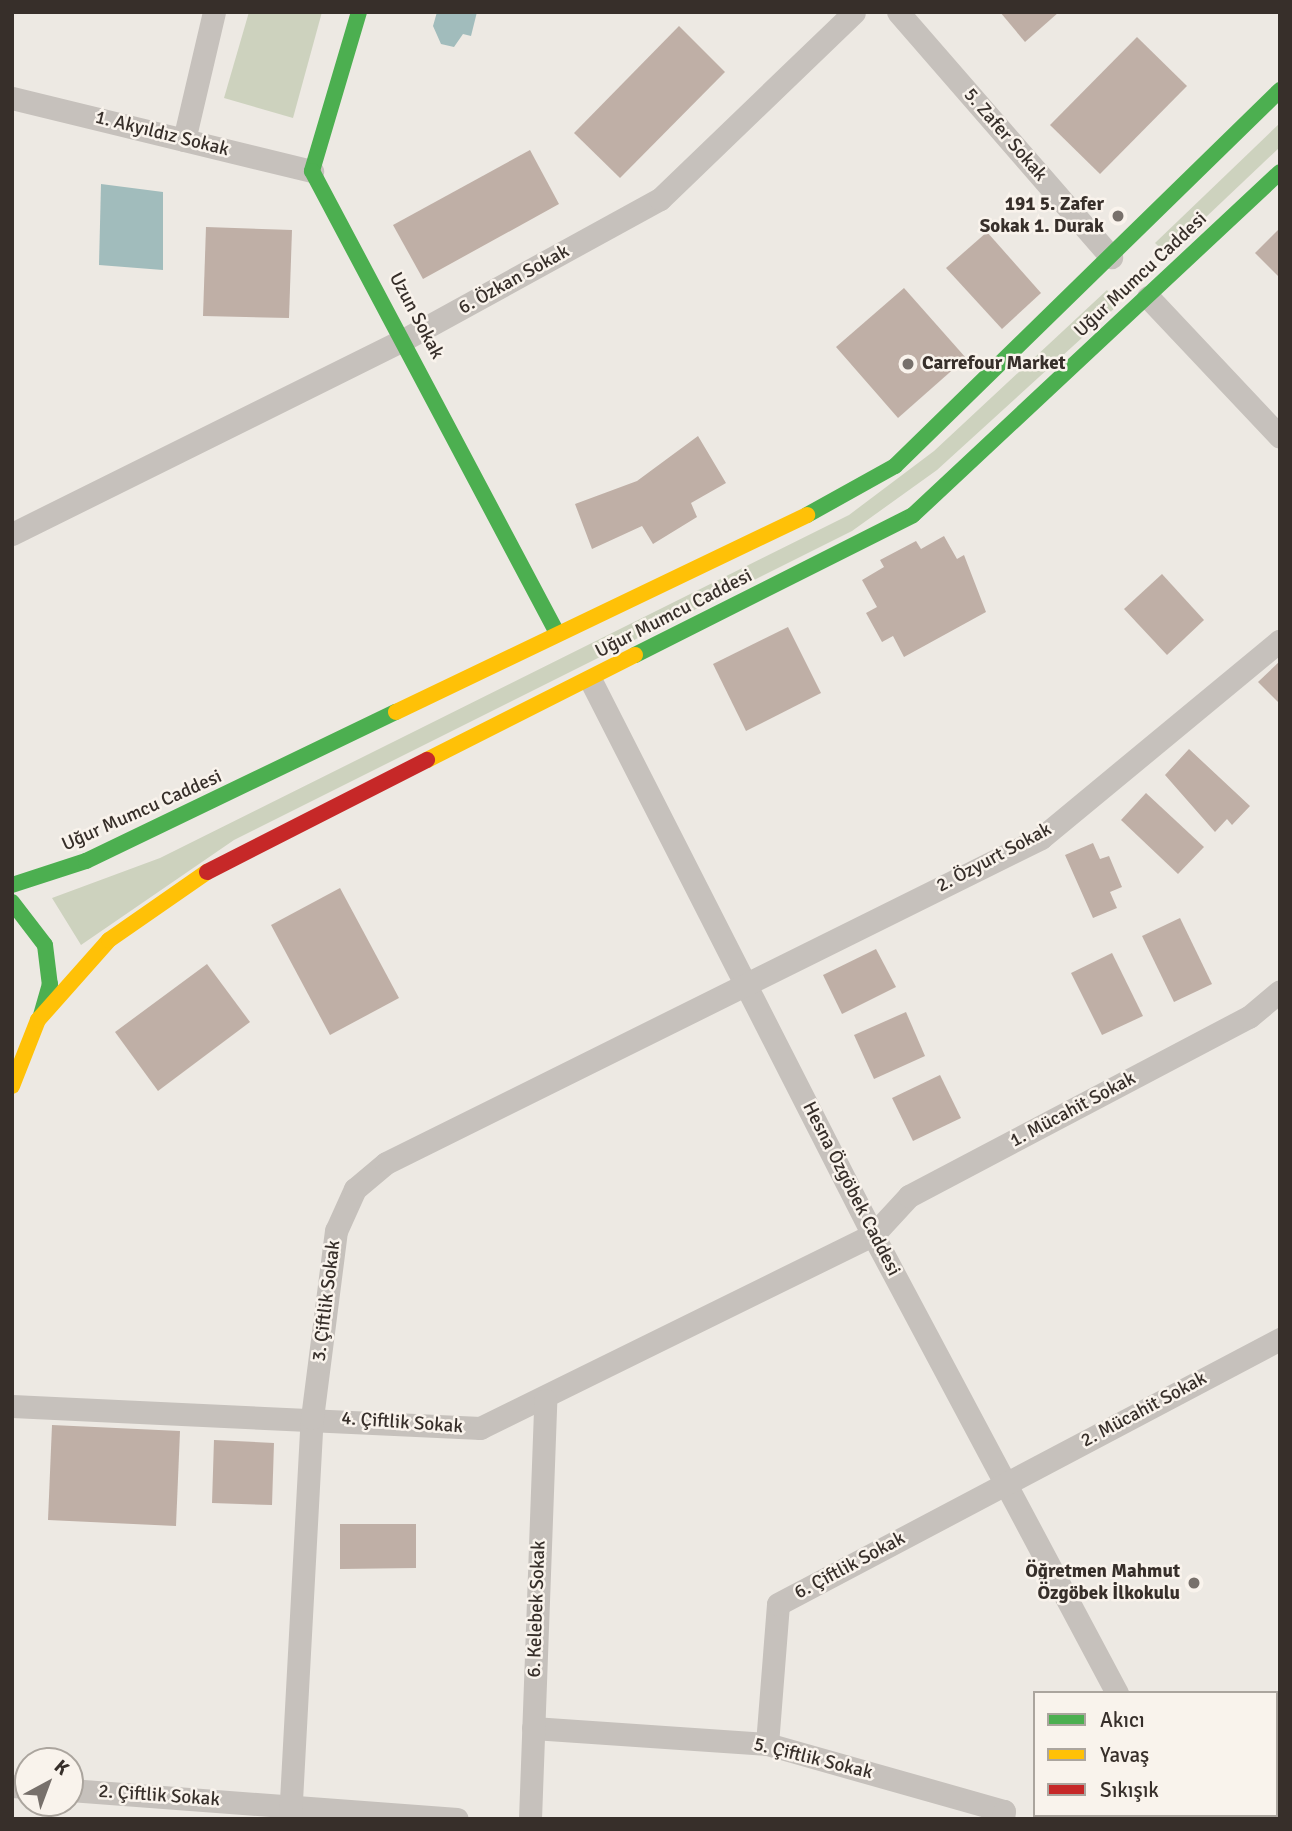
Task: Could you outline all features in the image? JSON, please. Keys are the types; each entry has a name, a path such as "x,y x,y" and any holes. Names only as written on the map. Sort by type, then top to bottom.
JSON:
{"street":[{"path":"184,140 214,12"},
{"path":"312,171 359,12"},
{"name":"6. Özkan Sokak","path":"12,534 405,340 660,199 854,12"},
{"name":"5. Zafer Sokak","path":"898,12 1121,267"},
{"name":"Uğur Mumcu Caddesi","path":"12,885 86,861 255,784 556,631 842,499 895,466 1121,267 1280,90"},
{"name":"1. Akyıldız Sokak","path":"12,98 312,171"},
{"name":"Uzun Sokak","path":"312,171 405,340 556,631"},
{"name":"Uğur Mumcu Caddesi","path":"12,1049 109,940 190,880 591,681 913,515 1280,172"},
{"path":"1121,267 1280,437"},
{"name":"2. Özyurt Sokak","path":"747,982 1041,838 1280,640"},
{"name":"Hesna Özgöbek Caddesi","path":"591,681 747,982 873,1235 1117,1691"},
{"path":"12,902 37,928 50,964 38,1020 12,1086"},
{"name":"3. Çiftlik Sokak","path":"291,1812 313,1418 336,1231 355,1189 386,1163 747,982"},
{"name":"1. Mücahit Sokak","path":"873,1235 909,1196 1249,1017 1280,991"},
{"name":"4. Çiftlik Sokak","path":"12,1406 313,1418 480,1429 545,1400 873,1235"},
{"name":"2. Mücahit Sokak","path":"1007,1482 1280,1339"},
{"name":"6. Kelebek Sokak","path":"530,1819 545,1400"},
{"name":"6. Çiftlik Sokak","path":"767,1744 778,1604 1007,1482"},
{"name":"5. Çiftlik Sokak","path":"533,1728 767,1744 1004,1815"},
{"name":"2. Çiftlik Sokak","path":"84,1791 291,1812 457,1819"}],"green space":[{"path":"249,12 322,12 293,118 224,98"},
{"path":"1280,123 1280,147 1167,254 1155,243"},
{"path":"1107,290 1117,306 937,470 852,531 234,840 81,945 52,898 160,858 849,515 934,451"}],"water":[{"path":"437,12 477,12 471,36 463,34 454,47 441,44 433,26"},
{"path":"101,184 163,192 163,270 99,265"}],"building":[{"path":"1000,12 1059,12 1025,42"},
{"path":"679,26 725,72 620,178 574,133"},
{"path":"1137,37 1187,86 1100,174 1050,125"},
{"path":"530,150 559,204 423,279 393,225"},
{"path":"206,227 292,230 289,318 203,316"},
{"path":"1280,228 1280,278 1255,253"},
{"path":"987,232 1041,293 1002,329 946,268"},
{"path":"904,288 966,358 898,418 836,347"},
{"path":"698,436 726,483 691,503 697,517 653,544 642,526 592,549 575,504 637,481"},
{"path":"944,536 957,559 964,555 986,612 904,657 893,636 882,642 866,613 877,607 862,580 884,567 880,560 916,541 921,549"},
{"path":"1162,574 1204,620 1167,655 1124,609"},
{"path":"788,627 821,693 746,731 713,664"},
{"path":"1280,661 1280,704 1258,682"},
{"path":"1189,749 1250,806 1232,825 1227,819 1215,832 1165,775"},
{"path":"1146,793 1204,847 1178,874 1121,820"},
{"path":"1093,843 1100,859 1109,856 1122,887 1110,892 1117,908 1093,918 1065,855"},
{"path":"340,888 399,998 330,1035 271,925"},
{"path":"1180,918 1212,984 1174,1002 1142,936"},
{"path":"876,949 896,987 842,1014 823,975"},
{"path":"1112,953 1143,1016 1102,1035 1071,973"},
{"path":"207,964 250,1022 158,1091 115,1032"},
{"path":"906,1012 925,1056 874,1079 854,1035"},
{"path":"940,1075 961,1118 913,1141 892,1098"},
{"path":"52,1425 180,1431 176,1526 48,1520"},
{"path":"214,1440 274,1443 272,1505 212,1503"},
{"path":"340,1524 416,1524 416,1568 340,1569"}],"traffic: fast":[{"path":"359,12 312,171 556,631"},
{"path":"807,515 895,466 1280,90"},
{"path":"635,655 913,515 1280,172"},
{"path":"12,885 86,861 396,712"},
{"path":"12,902 45,945 50,984 41,1015"}],"traffic: slow":[{"path":"396,712 807,515"},
{"path":"427,760 635,655"},
{"path":"12,1086 38,1020 109,940 207,872"}],"traffic: jam":[{"path":"207,872 427,760"}],"place":[{"name":"191 5. Zafer Sokak 1. Durak","path":"1118,216"},
{"name":"Carrefour Market","path":"908,364"},
{"name":"Öğretmen Mahmut Özgöbek İlkokulu","path":"1194,1583"}]}
